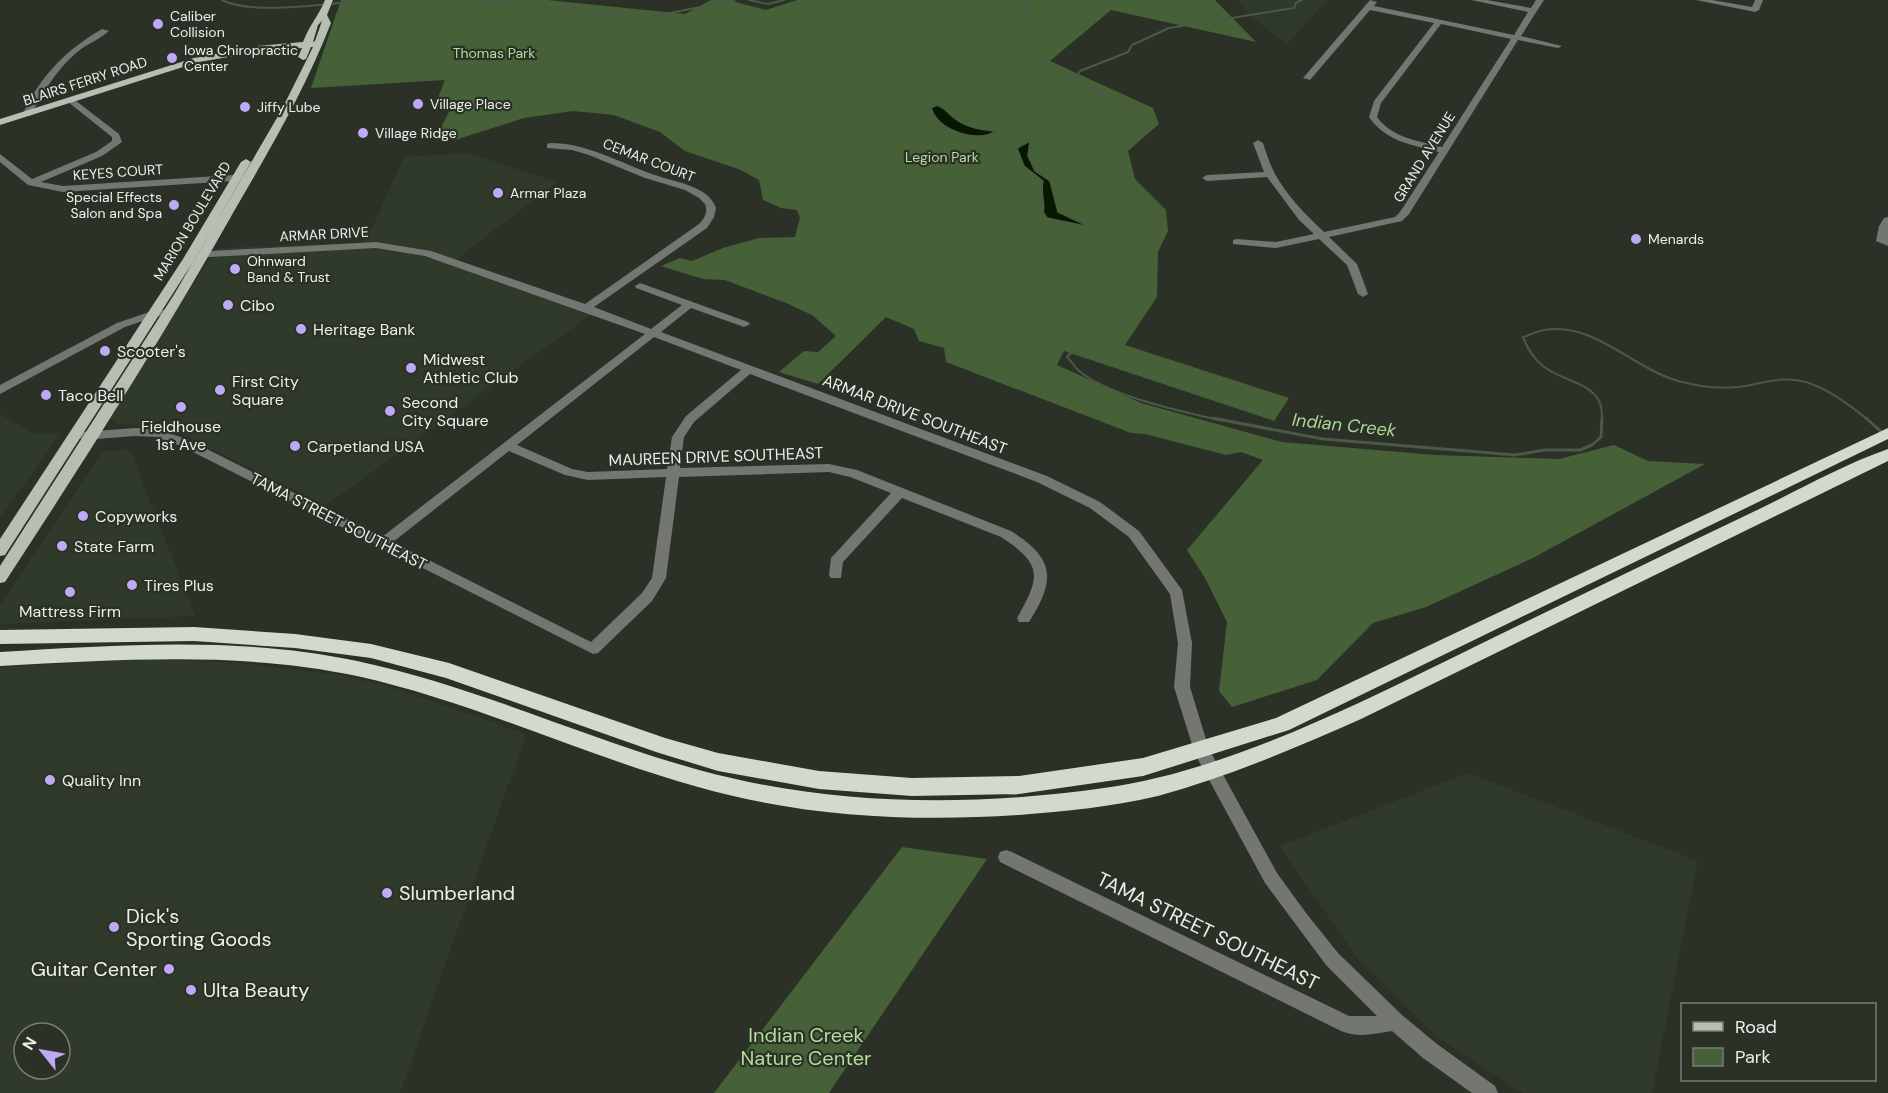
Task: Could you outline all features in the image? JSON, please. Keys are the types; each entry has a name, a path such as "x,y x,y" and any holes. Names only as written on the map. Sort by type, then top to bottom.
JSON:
{"highway":[{"path":"0,637 194,634 286,640 371,651 449,671 663,746 718,762 768,772 849,783 912,787 1019,785 1143,767 1282,724 1888,434"},
{"path":"0,659 195,652 245,654 355,668 437,690 651,766 710,783 816,803 907,810 962,810 1061,802 1147,790 1294,740 1432,676 1888,454"}],"main road":[{"name":"MARION BOULEVARD","path":"0,551 191,255 327,23 323,15 329,0"},
{"name":"MARION BOULEVARD","path":"0,578 206,254 302,86 314,44"},
{"name":"BLAIRS FERRY ROAD","path":"0,122 224,54 314,44"}],"street":[{"path":"1307,78 1374,0"},
{"path":"1475,0 1533,11"},
{"name":"GRAND AVENUE","path":"1236,242 1276,245 1398,219 1404,214 1540,0"},
{"path":"1700,0 1755,10 1759,0"},
{"path":"1368,8 1558,46"},
{"path":"1439,22 1377,103 1373,117 1376,123 1397,137 1444,150"},
{"path":"27,114 32,99 59,61 75,48 105,32"},
{"path":"32,183 99,154 117,142 116,136 71,100"},
{"path":"1258,142 1270,174 1298,211 1352,264 1363,294"},
{"name":"CEMAR COURT","path":"550,146 570,147 613,160 649,177 700,195 709,201 712,208 710,218 703,226 586,308"},
{"name":"KEYES COURT","path":"0,157 22,178 32,183 63,189 249,177"},
{"path":"1208,177 1270,174"},
{"path":"1884,242 1884,226 1888,220"},
{"name":"ARMAR DRIVE","path":"191,255 376,245 427,253 455,262"},
{"name":"ARMAR DRIVE SOUTHEAST","path":"455,262 586,308 1042,479 1095,505 1134,534 1177,594 1185,643 1182,687 1201,750"},
{"path":"640,286 744,324"},
{"path":"383,543 690,304"},
{"path":"0,390 121,325 153,314 169,313"},
{"path":"97,338 121,329 144,328"},
{"path":"672,474 678,437 684,427 690,419 749,369"},
{"name":"TAMA STREET SOUTHEAST","path":"75,437 135,432 157,433 185,443 593,649 647,597 659,578 672,474"},
{"name":"MAUREEN DRIVE SOUTHEAST","path":"507,446 569,472 588,476 829,468 853,473 1006,534 1025,545 1036,558 1042,585 1036,602 1024,618"},
{"path":"836,575 836,561 900,492"},
{"name":"TAMA STREET SOUTHEAST","path":"1201,750 1271,878 1332,959 1395,1021 1430,1051 1488,1093"},
{"name":"TAMA STREET SOUTHEAST","path":"1006,857 1348,1025 1370,1026 1395,1021"}],"shaded area":[{"path":"1237,0 1327,0 1287,44 1252,17"},
{"path":"937,105 967,126 995,131 982,136 974,136 951,129 939,121 934,114 931,108"},
{"path":"1030,141 1028,156 1035,171 1050,181 1058,212 1090,227 1047,218 1043,212 1043,181 1024,166 1017,148"},
{"path":"468,153 557,182 449,265 592,314 326,505 167,427 119,424 110,419 185,295 218,248 365,243 404,157"},
{"path":"0,414 34,434 59,434 0,519"},
{"path":"130,450 195,616 0,624 0,605 103,451"},
{"path":"150,659 238,663 340,675 391,687 526,734 400,1093 0,1093 0,667"},
{"path":"1468,773 1698,861 1652,1093 1523,1093 1434,1034 1356,957 1280,846"}],"green space":[{"path":"341,0 547,0 685,14 711,0 728,0 766,10 797,0 1215,0 1256,42 1111,10 1050,61 1153,108 1159,124 1128,151 1135,179 1166,210 1168,231 1158,252 1157,297 1125,345 1289,398 1274,421 1064,351 1057,365 1141,403 1282,442 1435,455 1559,459 1614,445 1648,461 1705,464 1533,558 1426,607 1373,623 1317,680 1232,707 1219,691 1227,622 1205,578 1187,550 1263,460 1241,452 1226,455 1145,434 1131,433 946,362 944,348 919,341 914,329 886,317 818,384 779,372 804,351 818,352 836,336 812,315 786,303 725,280 703,279 661,266 680,258 692,261 723,248 759,238 795,237 800,218 797,210 781,208 763,200 759,180 741,170 685,151 660,132 614,115 573,111 524,118 455,140 438,133 449,112 458,108 434,108 445,80 311,88"},
{"name":"Indian Creek Nature Center","path":"902,847 987,859 829,1093 714,1093"}],"waterway":[{"name":"Indian Creek","path":"222,0 236,5 273,8 368,0"},
{"name":"Indian Creek","path":"478,0 634,17 660,15 735,0"},
{"name":"Indian Creek","path":"749,0 768,4 784,0"},
{"name":"Indian Creek","path":"1026,0 1024,19 1016,28 1038,59 1070,80 1142,110 1147,120 1146,128 1118,149 1121,171 1128,184 1140,195 1161,223 1145,256 1130,318 1113,336 1077,349 1067,357 1079,371 1108,388 1146,401 1219,420"},
{"path":"1075,80 1080,71 1128,52 1132,45 1169,28 1294,8 1296,3 1302,0"},
{"name":"Indian Creek","path":"1602,418 1600,403 1592,392 1540,364 1523,337 1545,330 1563,329 1580,333 1612,347 1659,374 1698,385 1730,388 1789,379 1806,382 1831,393 1868,420"},
{"name":"Indian Creek","path":"1212,418 1323,439 1515,455 1545,450 1580,450 1592,445 1601,437 1602,418"},
{"name":"Indian Creek","path":"1866,418 1888,438"}],"place":[{"name":"Caliber Collision","path":"158,24"},
{"name":"Iowa Chiropractic Center","path":"172,58"},
{"name":"Village Place","path":"418,104"},
{"name":"Jiffy Lube","path":"245,107"},
{"name":"Village Ridge","path":"363,133"},
{"name":"Armar Plaza","path":"498,193"},
{"name":"Special Effects Salon and Spa","path":"174,205"},
{"name":"Menards","path":"1636,239"},
{"name":"Ohnward Band & Trust","path":"235,269"},
{"name":"Cibo","path":"228,305"},
{"name":"Heritage Bank","path":"301,329"},
{"name":"Scooter's","path":"105,351"},
{"name":"Midwest Athletic Club","path":"411,368"},
{"name":"First City Square","path":"220,390"},
{"name":"Taco Bell","path":"46,395"},
{"name":"Fieldhouse 1st Ave","path":"181,407"},
{"name":"Second City Square","path":"390,411"},
{"name":"Carpetland USA","path":"295,446"},
{"name":"Copyworks","path":"83,516"},
{"name":"State Farm","path":"62,546"},
{"name":"Tires Plus","path":"132,585"},
{"name":"Mattress Firm","path":"70,592"},
{"name":"Quality Inn","path":"50,780"},
{"name":"Slumberland","path":"387,893"},
{"name":"Dick's Sporting Goods","path":"114,927"},
{"name":"Guitar Center","path":"169,969"},
{"name":"Ulta Beauty","path":"191,990"}],"park label":[{"name":"Thomas Park","path":"494,53"},
{"name":"Legion Park","path":"942,157"}]}
